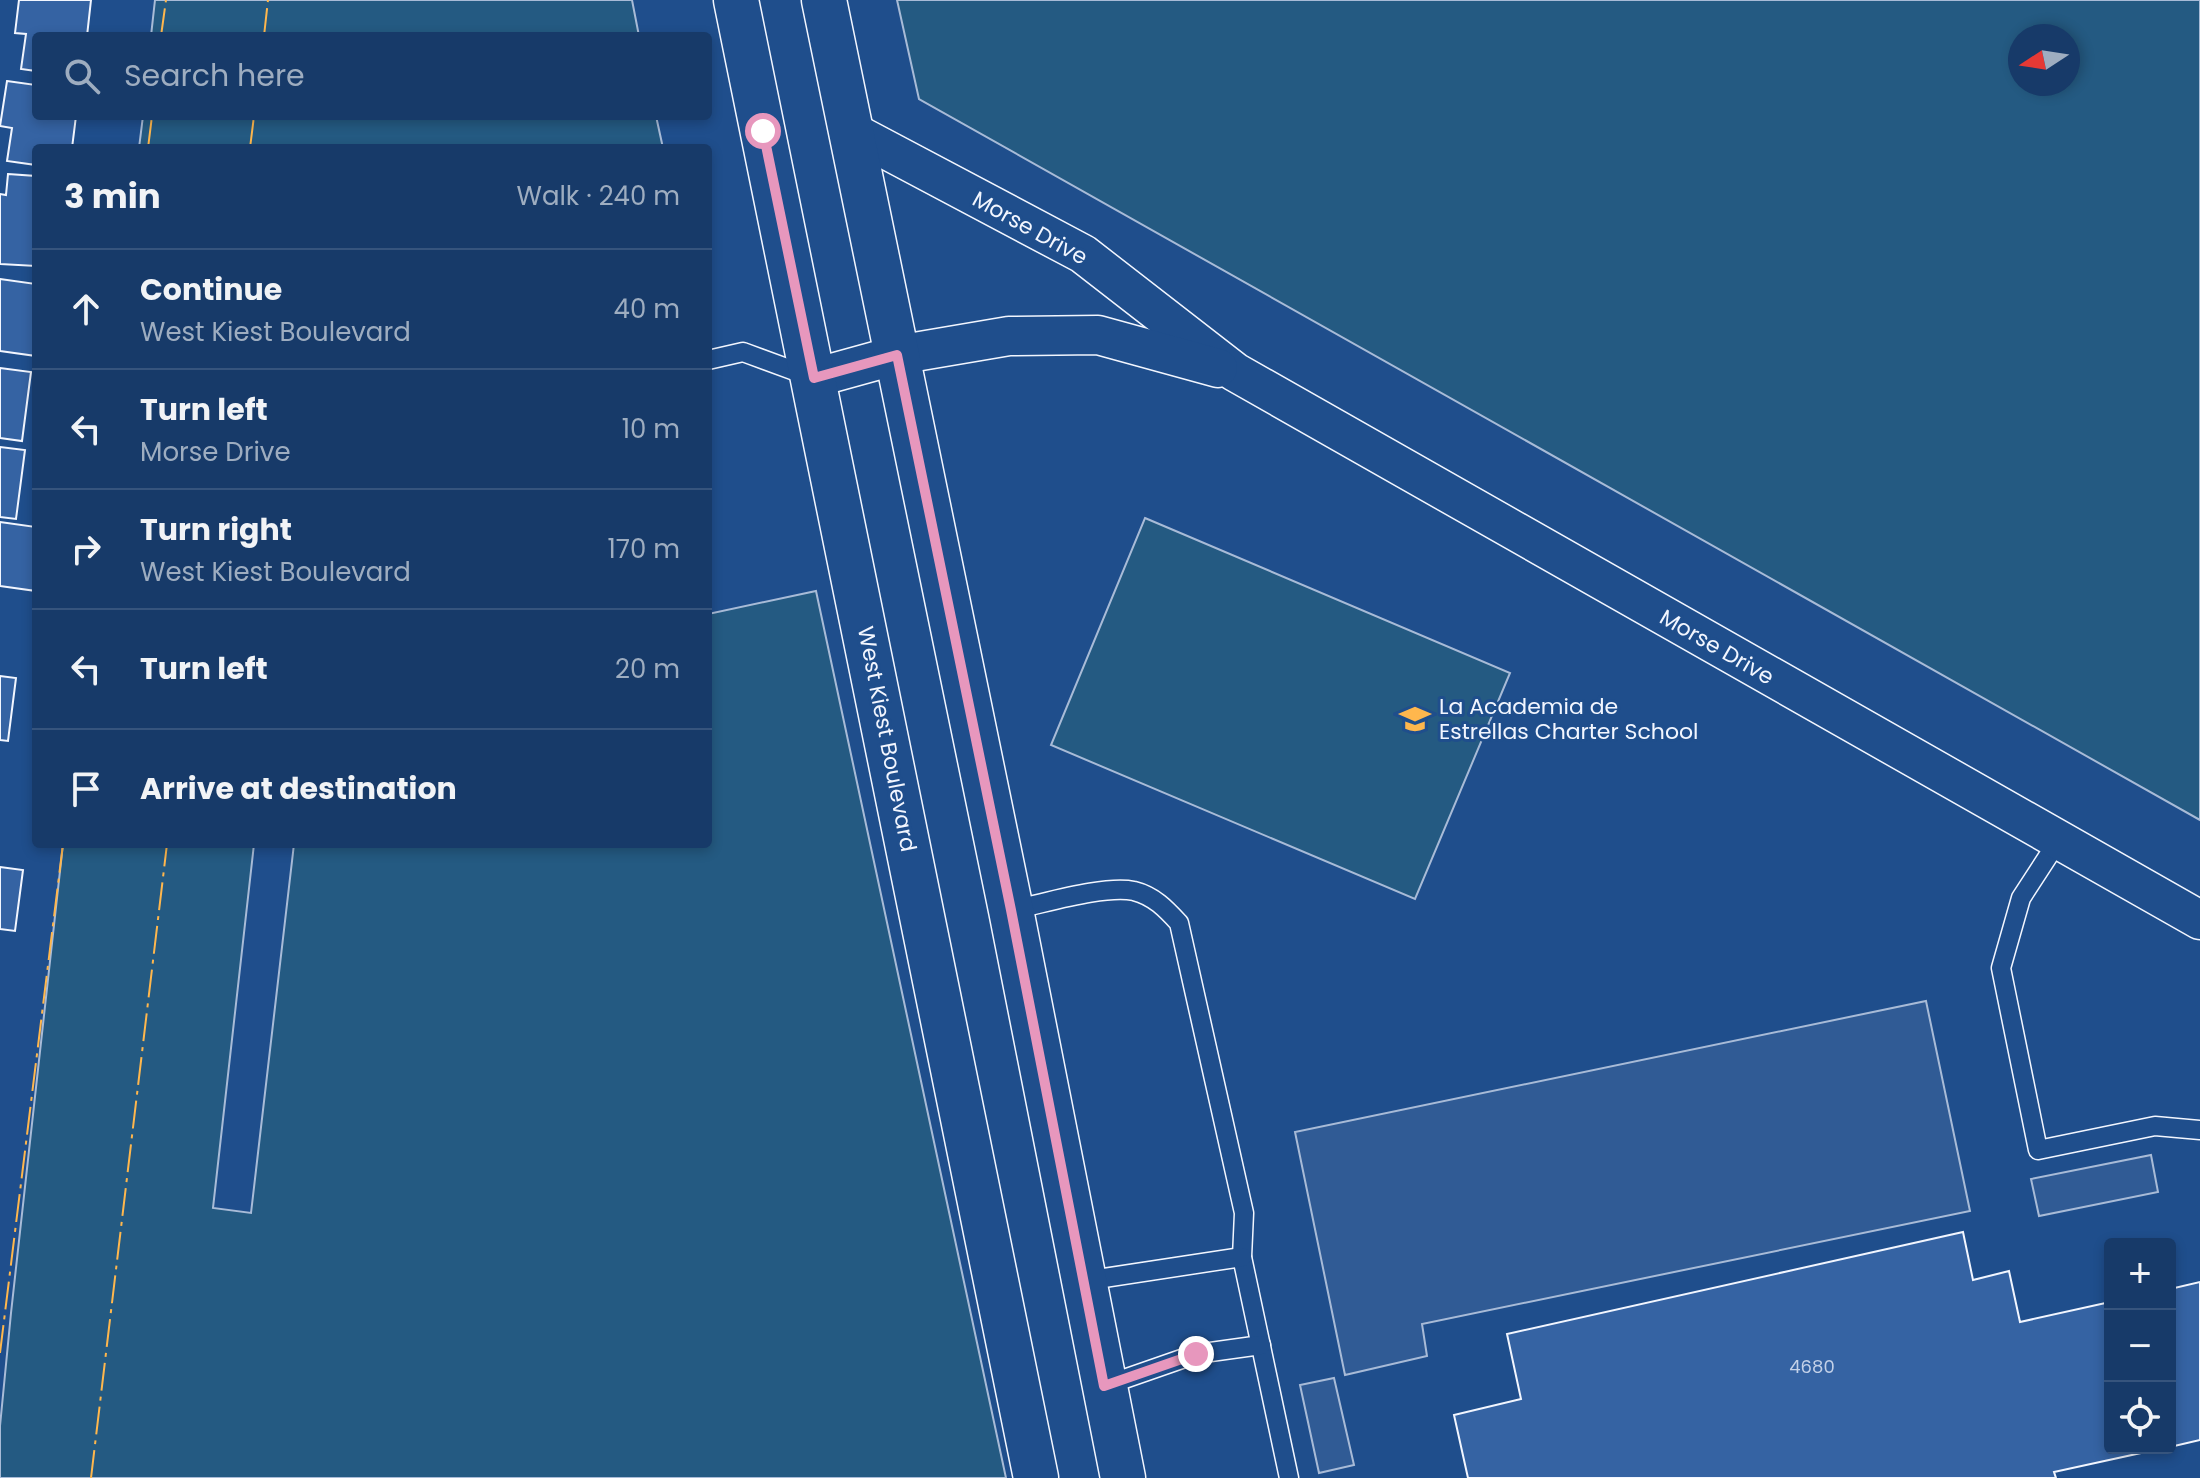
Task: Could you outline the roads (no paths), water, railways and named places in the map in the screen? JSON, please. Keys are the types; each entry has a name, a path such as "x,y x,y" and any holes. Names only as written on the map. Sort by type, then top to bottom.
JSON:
{"main road":[{"name":"West Kiest Boulevard","path":"736,0 1036,1478"},
{"path":"824,0 1011,910 1123,1478"}],"street":[{"name":"Morse Drive","path":"851,131 1083,254 1235,372 2200,920"},
{"name":"Morse Drive","path":"814,378 897,355 1009,336 1098,335 1235,372"}],"lane":[{"path":"712,359 743,352 814,378"},
{"path":"2058,841 2021,898 2001,968 2038,1150 2155,1126 2200,1130"},
{"path":"1011,910 1101,893 1133,891 1161,903 1179,923 1244,1213 1242,1257 1289,1478"},
{"path":"1084,1281 1242,1257"},
{"path":"1104,1386 1196,1354 1261,1345"}],"place":[{"name":"La Academia de Estrellas Charter School","path":"1415,719"}]}
